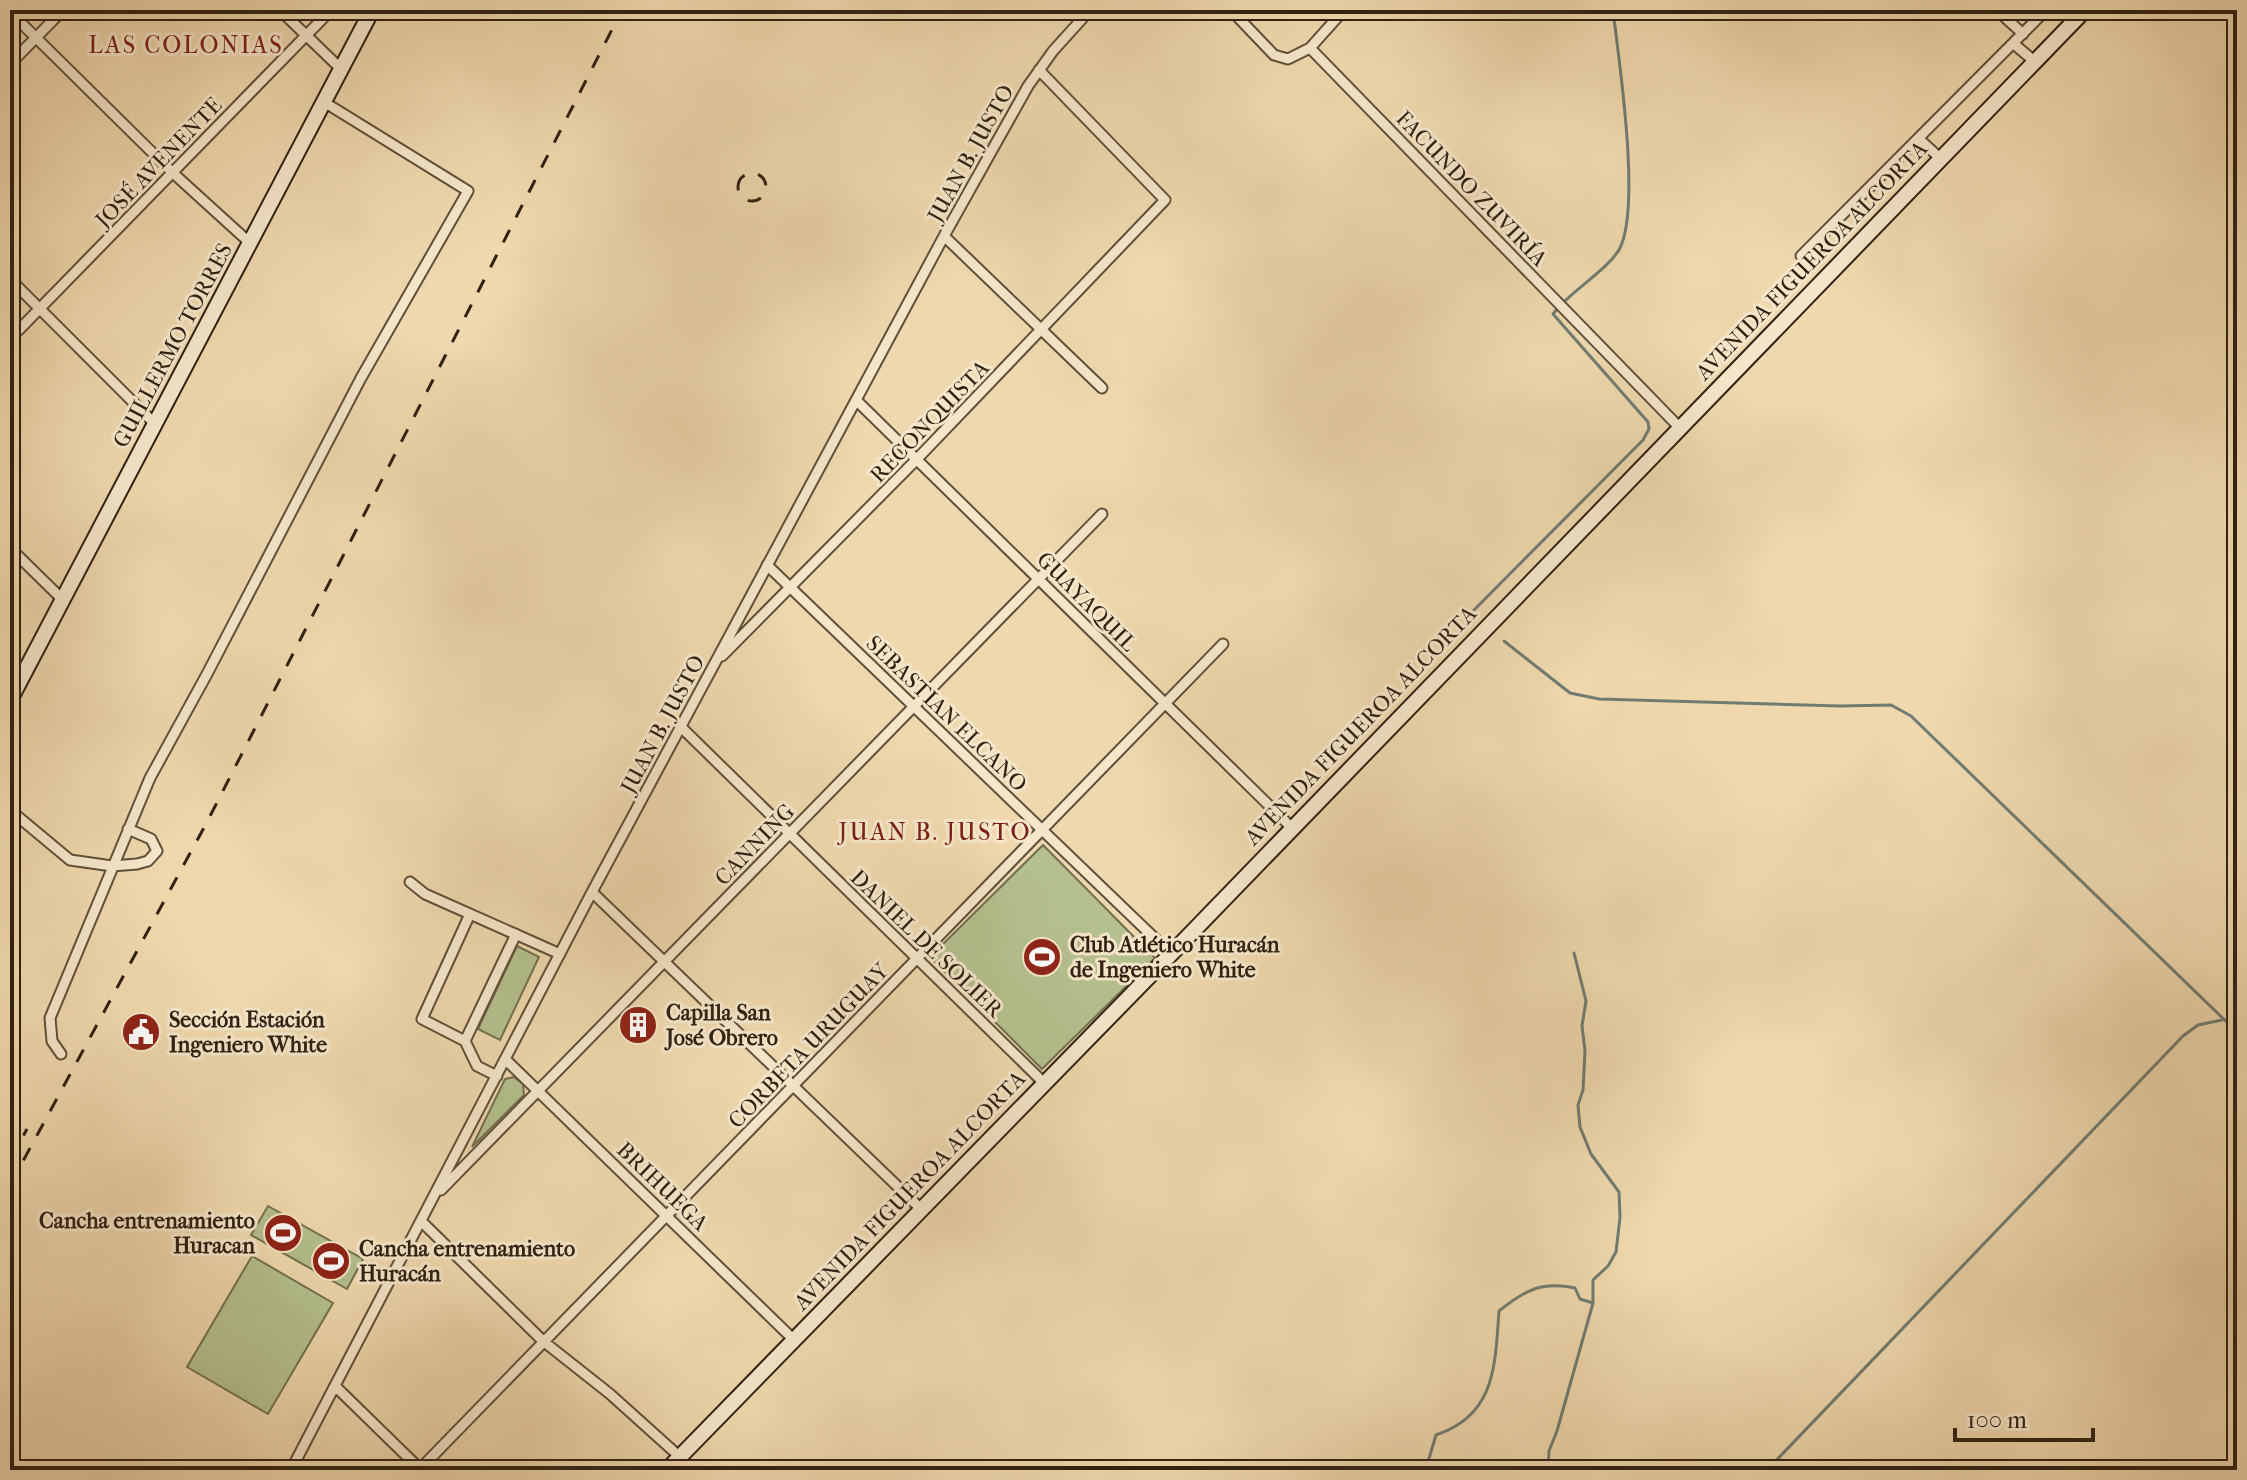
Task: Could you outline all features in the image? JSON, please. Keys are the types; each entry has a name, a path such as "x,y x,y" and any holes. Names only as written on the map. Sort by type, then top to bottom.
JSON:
{"main road":[{"name":"GUILLERMO TORRES","path":"10,700 372,10"},
{"name":"AVENIDA FIGUEROA ALCORTA","path":"667,1470 2085,10"}],"street":[{"path":"10,64 63,10"},
{"path":"280,10 341,69"},
{"name":"JOSÉ AVENENTE","path":"10,339 331,10"},
{"name":"JUAN B. JUSTO","path":"291,1470 592,892 944,236 1039,70 1090,10"},
{"path":"1231,10 1274,55 1288,59 1310,48 1344,10"},
{"path":"1997,10 2023,34"},
{"path":"1801,256 2046,10"},
{"path":"10,12 173,173 250,243"},
{"path":"2014,44 2034,61"},
{"name":"FACUNDO ZUVIRÍA","path":"1310,48 1679,427"},
{"name":"RECONQUISTA","path":"715,663 792,588 1165,200 1039,70"},
{"path":"61,1054 52,1041 50,1018 150,778 361,378 468,191 324,102"},
{"path":"1919,139 1940,158"},
{"path":"944,236 1102,388"},
{"path":"10,279 155,424"},
{"name":"GUAYAQUIL","path":"856,400 1292,828"},
{"name":"CANNING","path":"433,1198 1102,514"},
{"path":"10,548 63,600"},
{"name":"SEBASTIAN ELCANO","path":"767,565 1171,954"},
{"name":"CORBETA URUGUAY","path":"420,1470 1223,644"},
{"name":"DANIEL DE SOLIER","path":"682,728 1044,1083"},
{"path":"10,810 70,860 112,866 148,861 157,851 151,839 128,829"},
{"path":"410,882 425,894 560,954"},
{"path":"592,892 921,1209"},
{"path":"470,914 422,1019 465,1041 477,1066 497,1076"},
{"path":"465,1041 516,934"},
{"name":"BRIHUEGA","path":"506,1060 794,1340"},
{"path":"421,1221 543,1341 610,1394 680,1457"},
{"path":"335,1386 420,1470"}],"green space":[{"name":"Club Atlético Huracán de Ingeniero White","path":"1043,845 1155,958 1042,1069 930,957"},
{"path":"517,946 539,957 500,1040 478,1029"},
{"path":"514,1077 523,1084 524,1095 472,1147 505,1079"},
{"path":"268,1206 363,1259 347,1289 251,1235"},
{"path":"252,1256 333,1303 268,1414 187,1367"}],"waterway":[{"path":"1563,303 1616,255 1626,227 1629,200 1627,132 1613,10"},
{"path":"1473,611 1643,440 1649,429 1648,422 1553,314 1558,308"},
{"path":"1504,641 1570,693 1599,699 1891,705 1911,716 2237,1032"},
{"path":"1574,953 1586,1001 1582,1026 1585,1051 1583,1090 1578,1105 1580,1127 1591,1154 1619,1192 1616,1252 1608,1266 1593,1280 1593,1302"},
{"path":"1767,1470 2183,1036 2198,1025 2222,1020"},
{"path":"1427,1465 1436,1435 1471,1415 1481,1401 1493,1369 1499,1311 1534,1289 1563,1286 1575,1288 1580,1299 1593,1303 1549,1451 1548,1470"}],"railway":[{"path":"10,1185 207,822 622,10"},
{"path":"752,173 762,177 766,187 762,197 752,201 742,197 738,187 742,177 752,173"},
{"path":"10,1160 27,1129"}],"place":[{"name":"Club Atlético Huracán de Ingeniero White","path":"1042,957"},
{"name":"Capilla San José Obrero","path":"638,1025"},
{"name":"Sección Estación Ingeniero White","path":"141,1032"},
{"name":"Cancha entrenamiento Huracan","path":"283,1233"},
{"name":"Cancha entrenamiento Huracán","path":"331,1261"}],"district":[{"name":"LAS COLONIAS","path":"186,45"},
{"name":"JUAN B. JUSTO","path":"935,832"}]}
